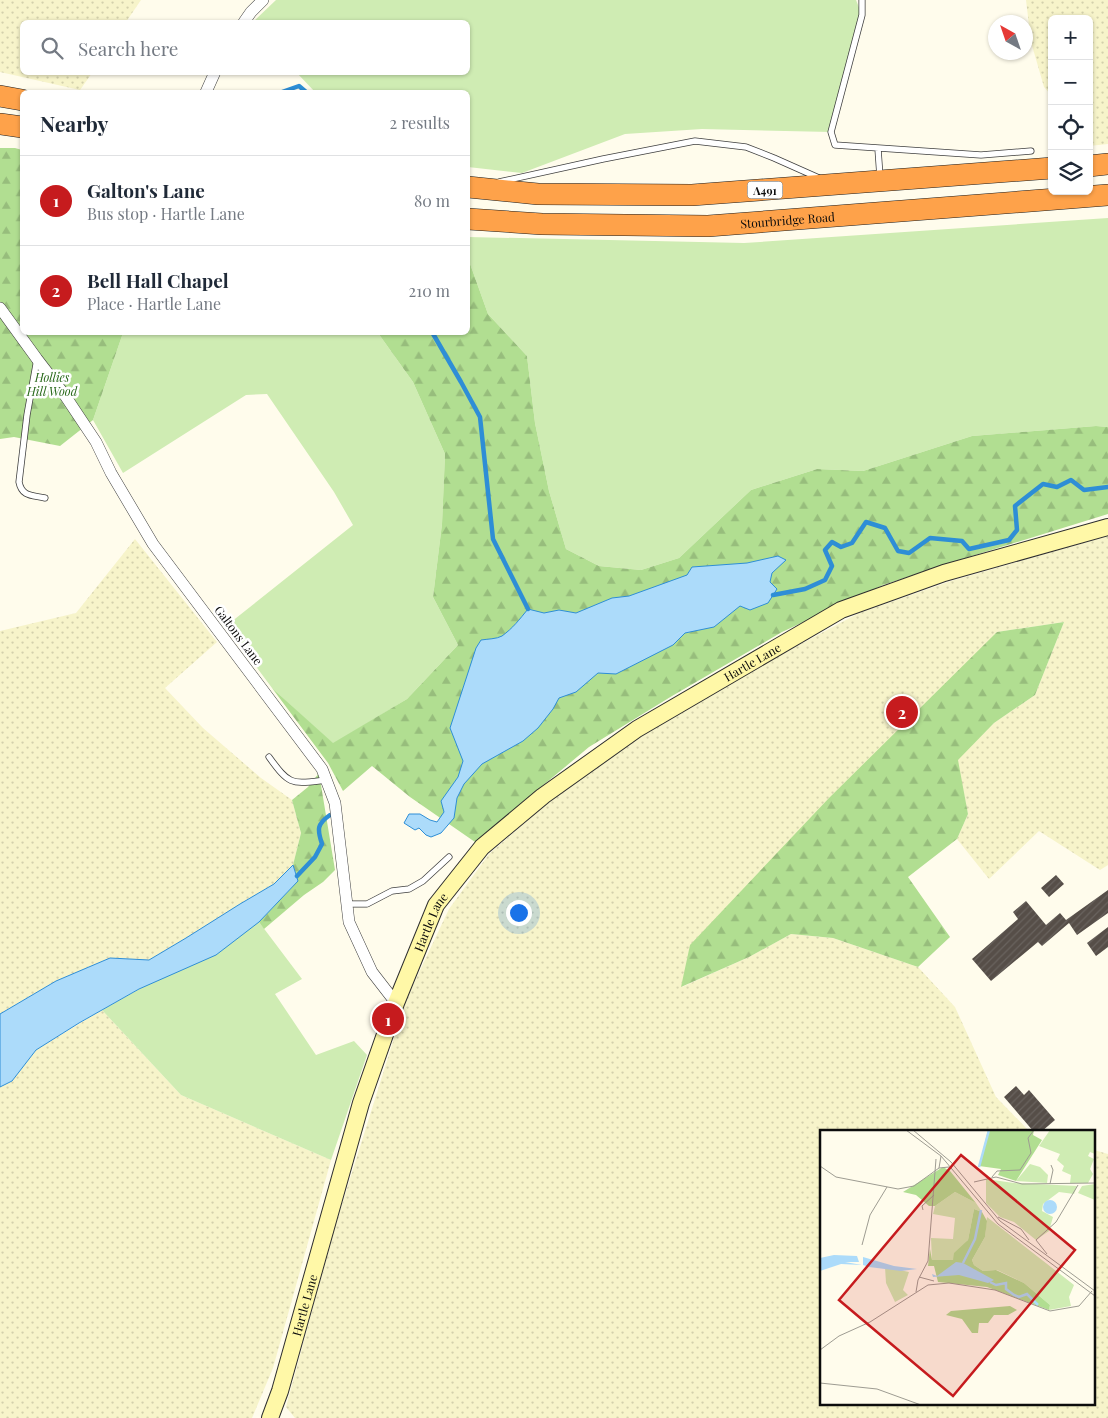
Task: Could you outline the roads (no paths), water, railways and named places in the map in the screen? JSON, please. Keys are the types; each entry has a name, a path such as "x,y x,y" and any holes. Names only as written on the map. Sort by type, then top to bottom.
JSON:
{"highway":[{"path":"0,96 20,100"},
{"path":"1093,166 1108,164"},
{"name":"A491","path":"473,188 538,194 692,195 1048,168"},
{"name":"Stourbridge Road","path":"470,219 542,224 708,226 1108,195"}],"main road":[{"name":"Hartle Lane","path":"270,1418 280,1391 361,1104 396,1003 436,905 482,847 543,796 637,729 842,610 944,573 1108,527"}],"street":[{"path":"245,20 263,0"},
{"path":"207,90 214,75"},
{"name":"Galtons Lane","path":"0,308 64,394 96,442 111,473 153,544 322,769 335,803 349,922 372,972 396,1003"}],"lane":[{"path":"862,0 862,16 831,132 835,145 981,154 1031,151"},
{"path":"473,188 695,141 746,147 782,161 831,185"},
{"path":"878,149 881,182"},
{"path":"37,360 27,415 19,482 21,490 26,494 45,498"},
{"path":"269,757 282,775 289,781 302,783 326,780"},
{"path":"347,904 367,904 392,891 409,889 423,881 449,857"}],"water":[{"path":"778,556 786,560 772,573 770,582 777,589 768,603 750,610 740,606 714,627 685,633 673,645 616,674 598,673 576,692 559,698 538,728 523,741 482,764 464,784 457,798 454,818 441,833 431,837 419,828 415,830 404,823 409,814 420,814 437,822 444,812 441,801 458,777 463,761 450,728 476,648 481,640 502,636 513,627 528,609 544,613 559,610 576,613 612,598 629,596 687,575 692,567 747,563"},
{"path":"293,865 298,881 259,922 216,955 139,989 79,1023 36,1050 12,1081 0,1087 0,1014 56,981 110,958 149,960 274,884"}],"waterway":[{"path":"288,90 299,86 304,90"},
{"path":"434,335 480,417 493,539 528,609"},
{"path":"773,595 805,589 825,580 832,566 825,550 832,542 841,547 852,543 866,522 885,528 898,551 909,553 930,538 962,541 969,549 1009,540 1017,530 1015,506 1043,484 1057,487 1071,480 1084,490 1108,487"},
{"path":"297,876 315,857 322,844 319,834 320,824 330,815"}],"place":[{"name":"Bell Hall Chapel","path":"902,712"},
{"name":"Galton's Lane","path":"388,1019"}],"park label":[{"name":"Hollies Hill Wood","path":"52,384"}]}
